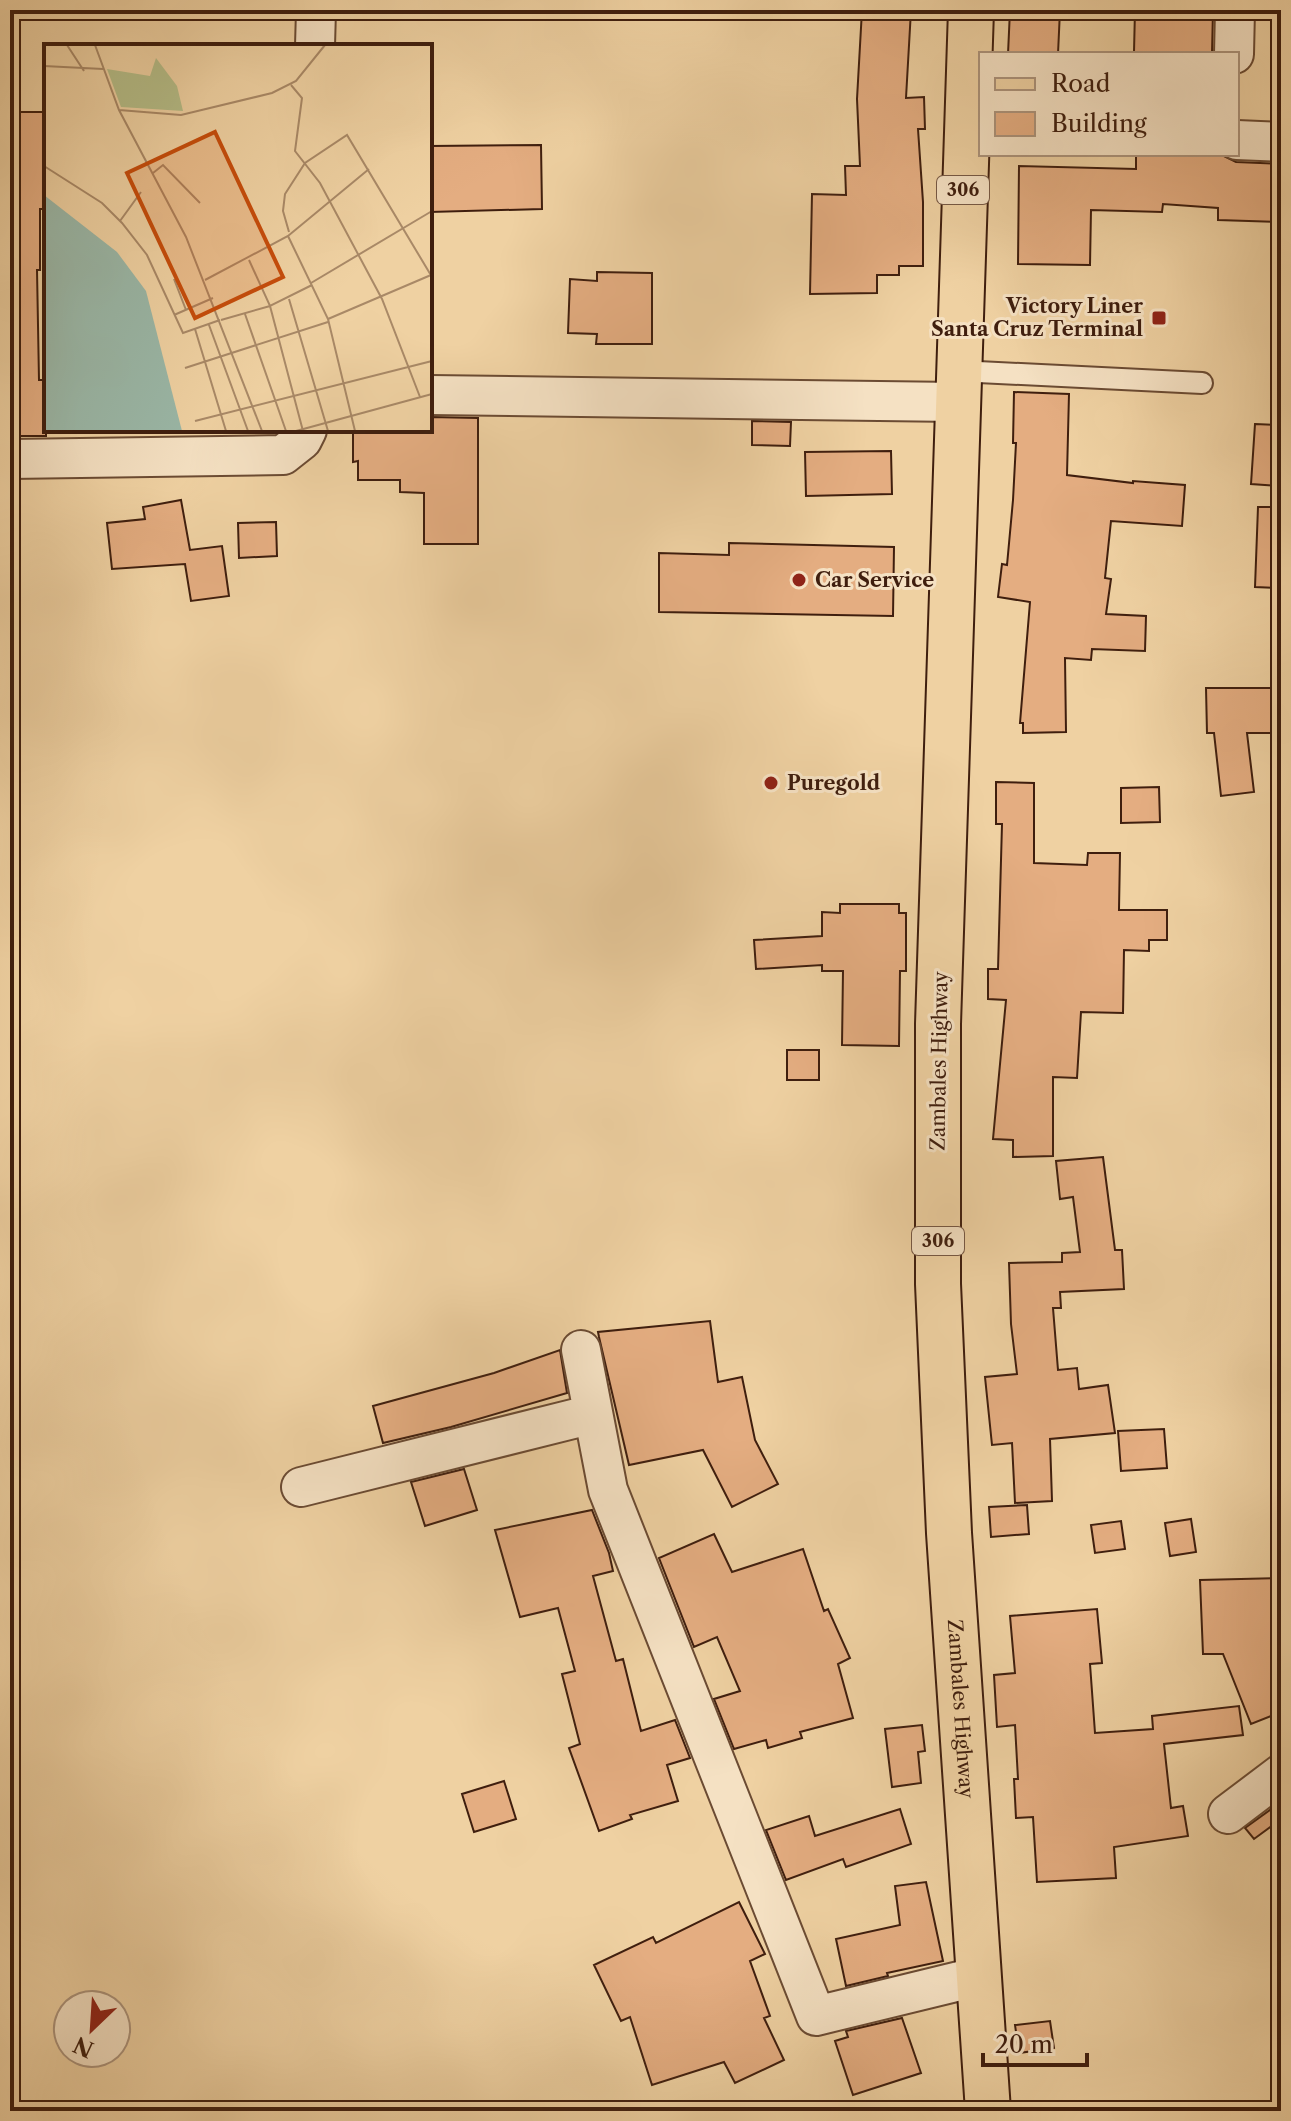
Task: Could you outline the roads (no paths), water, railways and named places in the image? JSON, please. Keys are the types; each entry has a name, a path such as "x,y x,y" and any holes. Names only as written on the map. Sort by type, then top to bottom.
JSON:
{"main road":[{"name":"Zambales Highway","path":"971,10 973,138 957,386 938,1024 938,1284 949,1533 988,2111"}],"street":[{"path":"315,44 316,10"},
{"path":"1234,52 1235,10"},
{"path":"1239,140 1281,142"},
{"path":"432,395 957,386"},
{"path":"10,459 283,455 302,440 306,432"},
{"path":"581,1350 608,1490 816,2016 980,1976"},
{"path":"301,1487 593,1414"},
{"path":"1228,1814 1281,1774"}],"lane":[{"path":"957,386 1202,383"}],"place":[{"name":"Victory Liner Santa Cruz Terminal","path":"1159,318"},
{"name":"Car Service","path":"799,580"},
{"name":"Puregold","path":"771,783"}]}
